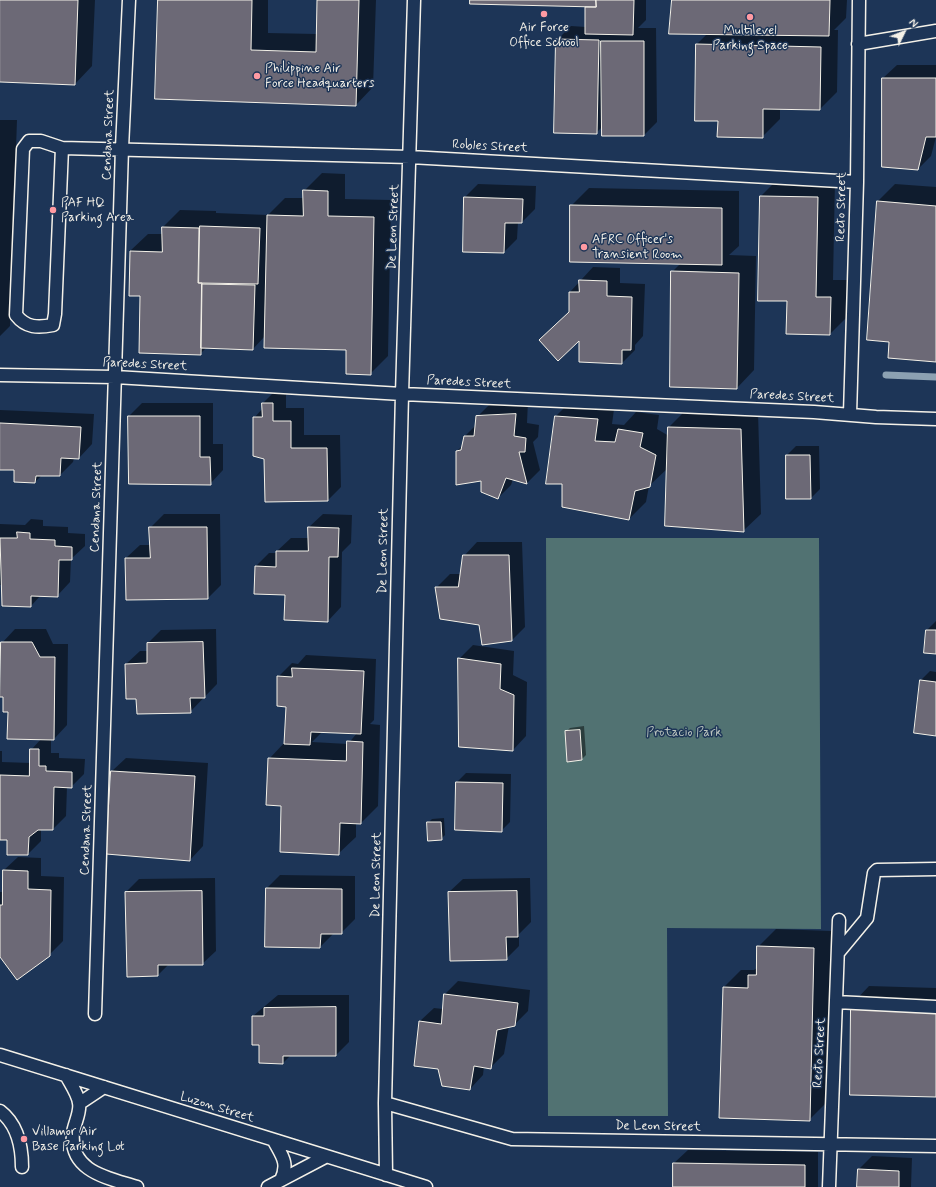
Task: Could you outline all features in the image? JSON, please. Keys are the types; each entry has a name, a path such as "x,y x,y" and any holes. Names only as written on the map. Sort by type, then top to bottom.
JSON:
{"lane":[{"name":"Cendana Street","path":"95,1014 122,148 129,0"},
{"name":"De Leon Street","path":"386,1175 385,1103 402,394 414,0"},
{"name":"Recto Street","path":"850,414 857,182 859,0"},
{"path":"858,44 936,31"},
{"name":"Robles Street","path":"62,148 55,314 53,325 41,327 22,323 16,315 23,149 29,141 41,141 62,148 122,148 410,157 857,182"},
{"name":"Paredes Street","path":"0,375 115,378 402,394 936,419"},
{"path":"838,953 865,922 874,873 877,870 936,870"},
{"name":"Recto Street","path":"829,1187 839,920"},
{"path":"836,1002 936,1007"},
{"name":"Luzon Street","path":"0,1055 325,1157 426,1187"},
{"path":"66,1075 80,1103 73,1138 74,1149 81,1163 94,1173 137,1187"},
{"path":"80,1103 104,1088"},
{"name":"De Leon Street","path":"385,1103 512,1139 830,1143 936,1146"},
{"path":"0,1111 15,1130 22,1156 22,1167"},
{"path":"274,1141 284,1160 285,1171 281,1180"},
{"path":"268,1187 325,1157"}],"green space":[{"name":"Protacio Park","path":"546,538 819,538 821,929 667,928 668,1116 548,1116"}],"building":[{"path":"0,0 78,0 75,85 0,82"},
{"name":"Philippine Air Force Headquarters","path":"158,0 252,0 251,50 316,52 317,0 359,0 356,106 155,99"},
{"path":"470,0 596,0 596,7 470,4"},
{"path":"596,0 634,0 633,35 585,34 585,7 596,7"},
{"name":"Multilevel Parking Space","path":"672,0 830,0 829,36 669,34"},
{"path":"556,39 599,40 597,134 554,133"},
{"path":"601,41 644,41 644,136 602,136"},
{"path":"696,44 821,47 820,110 763,109 763,138 717,137 718,121 695,121"},
{"path":"882,78 936,78 936,137 926,137 918,170 882,167"},
{"path":"303,190 328,191 328,216 374,217 371,375 346,374 346,350 264,348 267,215 303,216"},
{"path":"760,196 818,197 816,297 831,297 830,335 786,334 787,301 758,301"},
{"path":"464,197 523,199 522,223 505,223 504,253 463,252"},
{"path":"877,201 936,206 936,362 888,358 889,342 867,340"},
{"path":"570,205 722,208 722,265 570,262"},
{"path":"200,226 260,228 258,284 199,283"},
{"path":"162,227 199,228 198,283 202,283 201,355 139,353 140,296 129,296 130,251 162,252"},
{"path":"671,271 739,273 737,389 670,387"},
{"path":"579,280 607,281 607,296 632,297 631,350 622,350 622,364 579,362 579,341 558,361 539,340 569,312 569,292 579,292"},
{"path":"202,284 255,285 253,350 201,348"},
{"path":"262,403 273,403 273,421 291,421 291,448 327,448 328,501 265,502 264,459 253,456 253,417 262,417"},
{"path":"516,414 514,436 526,438 525,452 519,452 527,484 506,478 498,499 481,492 481,481 456,485 456,451 461,450 464,436 474,436 476,416"},
{"path":"128,416 200,416 200,457 210,457 211,485 129,484"},
{"path":"555,416 598,419 595,441 615,442 618,429 643,433 640,447 656,455 650,487 635,491 629,520 562,507 562,484 546,484"},
{"path":"0,423 81,427 79,459 61,458 60,476 36,476 35,483 14,482 14,470 0,470"},
{"path":"668,427 741,429 744,532 665,526"},
{"path":"786,455 810,455 811,499 786,499"},
{"path":"149,527 207,527 208,599 126,600 125,558 150,558"},
{"path":"308,527 339,528 338,557 329,557 328,622 284,620 285,595 254,594 255,566 276,567 276,551 308,551"},
{"path":"17,532 30,533 30,539 55,540 55,546 72,547 72,560 59,560 58,597 31,596 31,607 2,606 0,538 17,538"},
{"path":"463,555 509,555 512,641 482,645 479,625 440,619 435,587 458,587"},
{"path":"926,630 936,630 936,654 924,653"},
{"path":"1,642 32,642 40,657 55,657 54,740 7,739 8,712 3,712 3,697 0,697"},
{"path":"203,642 205,698 190,698 191,713 137,714 136,699 126,699 125,664 147,663 147,643"},
{"path":"458,658 501,664 500,689 514,695 513,751 459,747"},
{"path":"292,668 364,671 361,734 311,732 310,745 284,744 286,707 277,706 277,676 292,677"},
{"path":"920,680 936,682 936,736 914,733"},
{"path":"580,730 582,760 567,762 565,731"},
{"path":"347,741 363,742 361,824 340,823 339,855 280,852 281,806 266,805 268,758 346,761"},
{"path":"30,749 39,749 39,766 46,766 46,771 72,772 72,788 54,787 53,830 38,830 29,837 28,855 7,855 7,840 0,840 0,775 29,776"},
{"path":"111,771 195,776 190,861 106,854"},
{"path":"456,782 503,783 502,832 455,830"},
{"path":"427,822 441,822 442,840 428,841"},
{"path":"3,870 28,871 28,889 51,890 50,956 17,980 0,957 0,905 2,905"},
{"path":"266,888 342,889 342,934 321,934 320,948 265,947"},
{"path":"202,891 203,965 158,965 158,976 127,977 125,892"},
{"path":"517,891 518,937 506,937 507,960 450,961 448,892"},
{"path":"757,946 814,948 810,1121 719,1118 723,987 748,988 748,975 756,975"},
{"path":"444,994 518,1003 515,1026 497,1030 491,1069 474,1066 470,1090 442,1086 438,1069 414,1066 419,1021 441,1024"},
{"path":"851,1003 936,1005 936,1097 850,1095"},
{"path":"336,1007 336,1056 283,1056 283,1064 259,1063 259,1045 252,1045 252,1016 264,1016 264,1008"},
{"path":"673,1163 805,1165 805,1187 673,1187"},
{"path":"858,1169 899,1171 899,1187 857,1187"}],"waterway":[{"path":"886,375 936,377"}],"place":[{"name":"Air Force Office School","path":"544,14"},
{"name":"Multilevel Parking Space","path":"750,17"},
{"name":"Philippine Air Force Headquarters","path":"257,76"},
{"name":"PAF HQ Parking Area","path":"53,210"},
{"name":"AFRC Officer's Transient Room","path":"584,247"},
{"name":"Villamor Air Base Parking Lot","path":"24,1139"}]}
